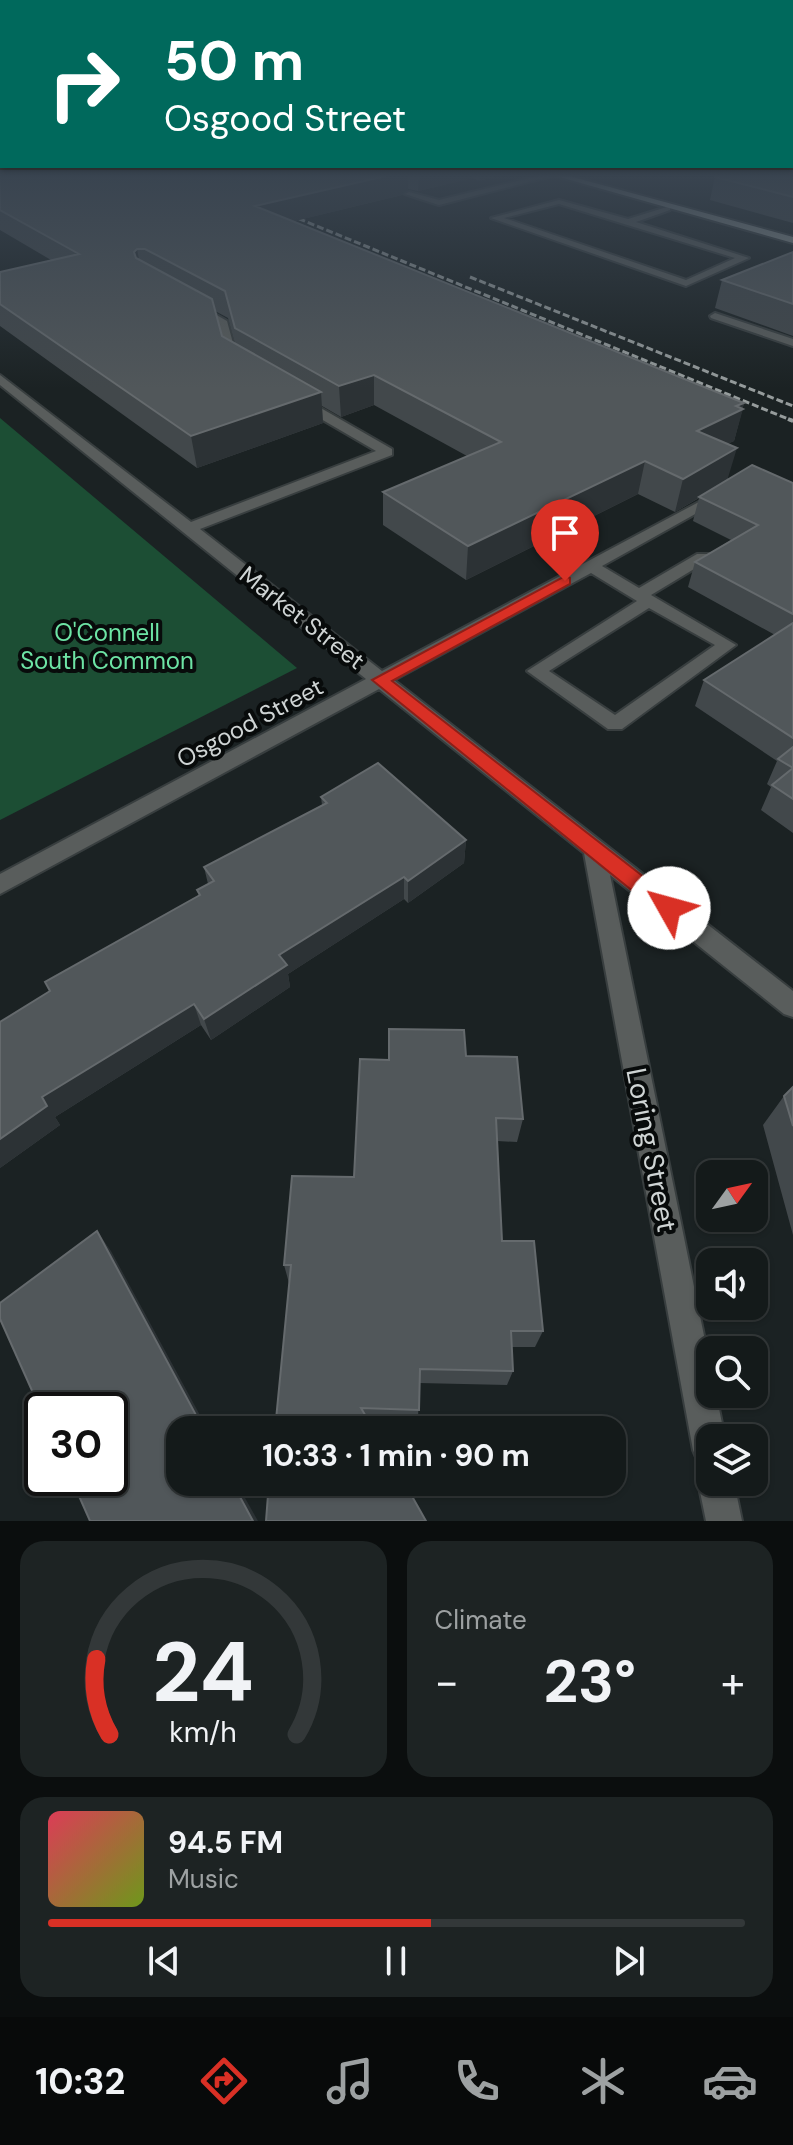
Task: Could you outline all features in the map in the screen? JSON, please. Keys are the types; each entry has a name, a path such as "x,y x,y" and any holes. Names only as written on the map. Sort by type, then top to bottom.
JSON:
{"street":[{"path":"580,247 686,283 744,258 708,247"},
{"path":"184,301 223,323 231,361 244,369"},
{"path":"715,316 793,343"},
{"name":"Market Street","path":"0,379 793,1006"},
{"path":"188,528 387,452 283,391"},
{"name":"Osgood Street","path":"0,885 592,567 713,501 732,486"},
{"path":"592,567 644,598 727,645 615,724 536,671 644,598 703,557"},
{"name":"Loring Street","path":"594,849 705,1424"},
{"path":"719,1496 724,1521"}],"green space":[{"name":"O'Connell South Common","path":"0,418 297,668 0,820"}],"building":[{"path":"66,247 357,247 744,403 736,406 743,409 697,431 737,448 683,479 645,461 468,546 383,492 501,442 374,375 339,386 235,328 225,291 145,249 137,249 134,252 136,258 212,299 222,336 321,392 191,436 0,304 0,272 79,254"},
{"path":"793,252 793,304 722,280"},
{"path":"752,465 793,483 793,614 695,562 758,525 699,497"},
{"path":"793,623 793,738 704,680"},
{"path":"793,747 793,768 778,759"},
{"path":"378,763 466,840 408,881 404,877 279,955 287,965 204,1019 194,1004 42,1097 47,1106 0,1139 0,1022 50,991 45,982 200,895 197,890 214,881 204,867 327,803 321,797"},
{"path":"793,768 793,799 772,785"},
{"path":"389,1029 464,1030 466,1056 517,1057 523,1119 496,1118 502,1241 534,1241 543,1331 511,1331 513,1371 420,1369 419,1410 361,1408 366,1416 276,1416 291,1265 284,1265 292,1176 354,1177 360,1059 389,1060"},
{"path":"793,1087 793,1126 784,1096"},
{"path":"97,1231 196,1416 166,1416 166,1496 240,1496 253,1521 90,1521 79,1496 128,1496 128,1392 33,1392 0,1319 0,1303"},
{"path":"268,1496 412,1496 426,1521 266,1521"}],"railway":[{"path":"368,247 793,421 788,419"},
{"path":"470,277 793,406"}],"route":[{"path":"565,581 380,680 669,908"}]}
